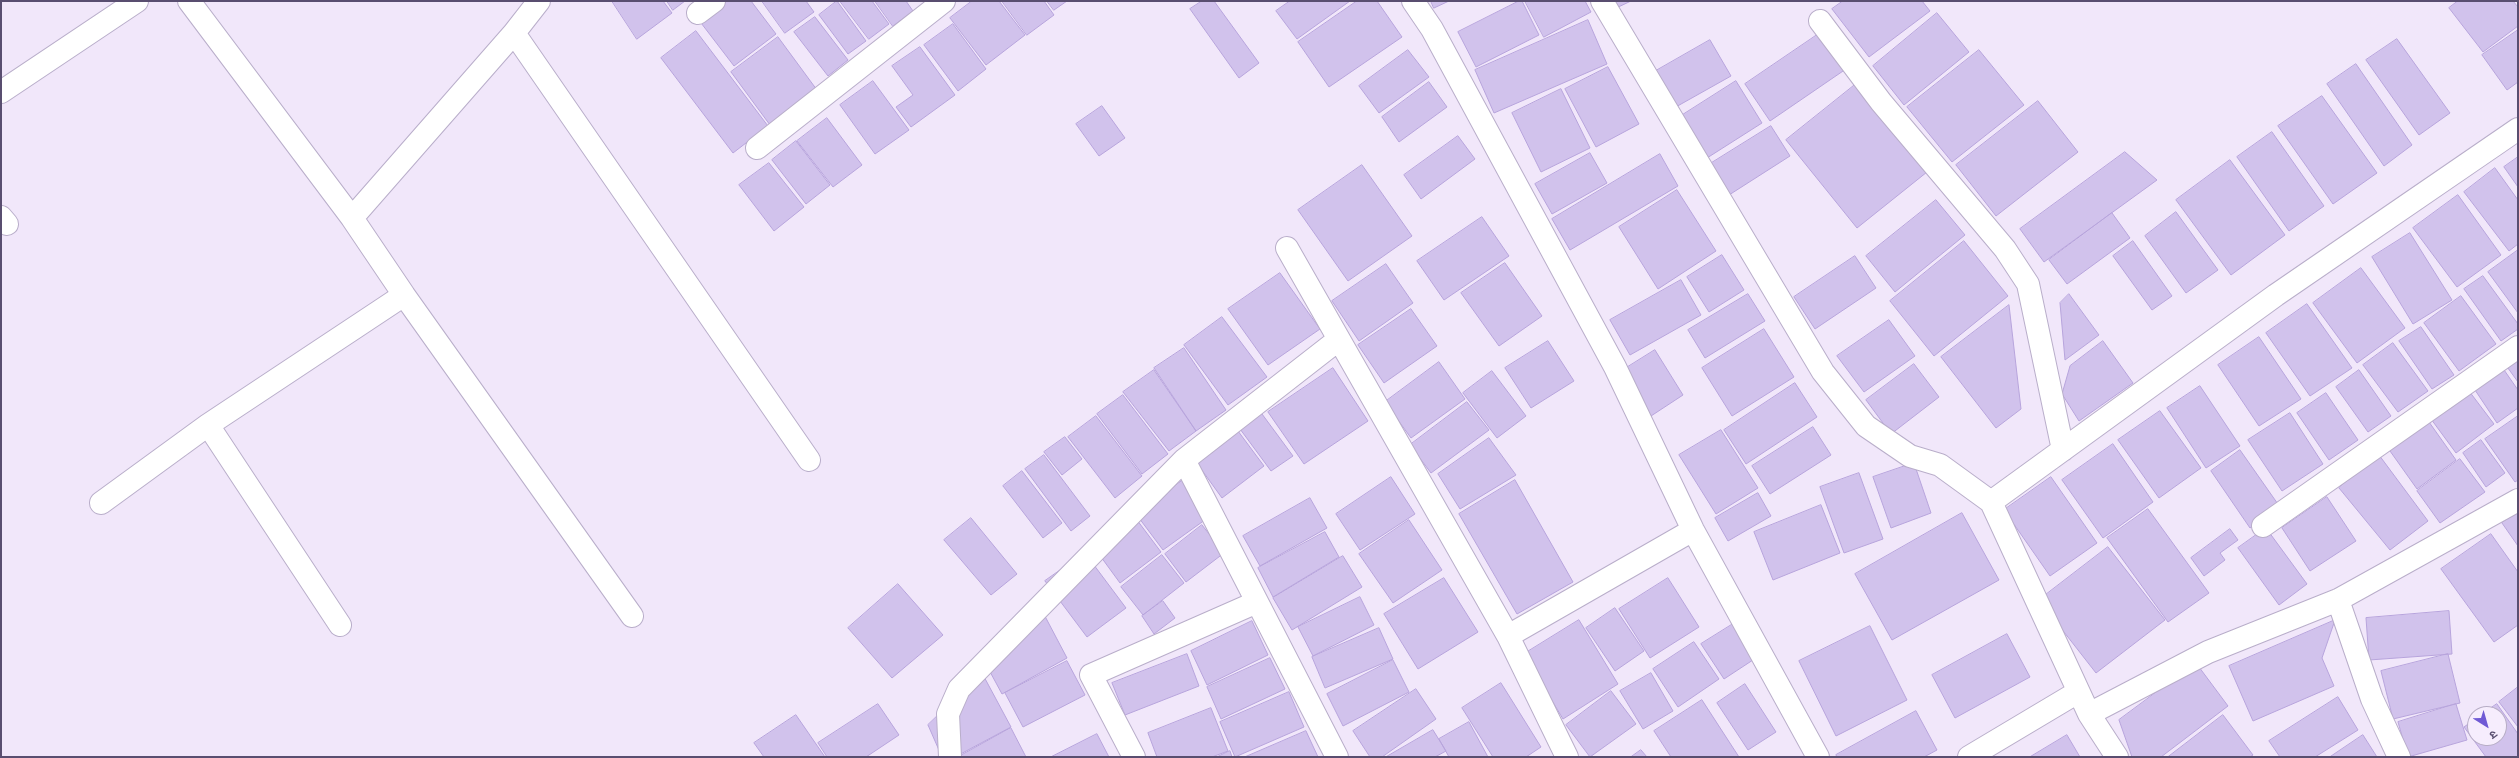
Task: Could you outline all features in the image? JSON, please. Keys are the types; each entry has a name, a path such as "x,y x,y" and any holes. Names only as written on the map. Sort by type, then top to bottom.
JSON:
{"street":[{"path":"1,92 137,1"},
{"path":"189,1 352,218 404,295 632,616"},
{"path":"352,218 514,33 539,1"},
{"path":"757,148 944,1"},
{"path":"1413,1 1432,29 1615,367 1692,530 1818,757"},
{"path":"1602,1 1823,372 1866,426 1910,456 1940,465 1991,502 2078,692 2089,714 2117,757"},
{"path":"1820,21 1881,102 2005,249 2028,284 2063,450"},
{"path":"514,33 809,460"},
{"path":"1991,502 2276,295 2518,129"},
{"path":"1287,248 1338,340 1508,636 1567,757"},
{"path":"101,503 208,424 404,295"},
{"path":"950,757 948,714 959,689 1184,460 1338,340"},
{"path":"2263,526 2518,347"},
{"path":"208,424 340,625"},
{"path":"1184,460 1337,757"},
{"path":"2089,714 2208,652 2338,600 2518,500"},
{"path":"1508,636 1692,530"},
{"path":"2338,600 2372,699 2399,757"},
{"path":"1134,757 1091,675 1257,602"},
{"path":"1969,757 2078,692"}],"building":[{"path":"612,1 663,1 672,13 637,39"},
{"path":"667,1 685,1 673,10"},
{"path":"723,1 751,1 776,34 734,66 698,19"},
{"path":"762,1 806,1 814,12 785,33"},
{"path":"837,1 866,41 848,54 819,15"},
{"path":"840,1 872,1 889,24 869,39"},
{"path":"875,1 906,1 913,11 893,26"},
{"path":"972,1 999,1 1025,35 986,65 950,18"},
{"path":"1002,1 1044,1 1054,15 1027,35"},
{"path":"1047,1 1067,1 1054,10"},
{"path":"1202,1 1214,1 1259,63 1239,78 1190,9"},
{"path":"1290,1 1350,1 1297,39 1276,11"},
{"path":"1357,1 1377,1 1402,37 1329,87 1298,42"},
{"path":"1431,1 1449,1 1434,8"},
{"path":"1519,1 1522,1 1539,35 1476,67 1458,32"},
{"path":"1525,1 1585,1 1591,12 1544,37"},
{"path":"1607,1 1631,1 1612,10"},
{"path":"1843,1 1922,1 1930,11 1869,57 1832,9"},
{"path":"2458,1 2513,1 2518,7 2518,26 2483,52 2449,8"},
{"path":"1937,13 1969,52 1904,105 1873,66"},
{"path":"815,17 848,60 828,76 794,32"},
{"path":"1588,20 1607,64 1494,113 1475,70"},
{"path":"953,24 986,69 958,91 924,45"},
{"path":"2518,30 2518,82 2507,90 2482,55"},
{"path":"696,31 768,126 733,153 661,58"},
{"path":"1820,33 1846,69 1770,121 1745,84"},
{"path":"778,37 817,90 770,125 731,72"},
{"path":"2397,39 2450,113 2419,135 2366,60"},
{"path":"1710,40 1731,76 1674,108 1654,72"},
{"path":"920,47 955,95 911,127 896,107 913,95 892,66"},
{"path":"1408,50 1429,77 1379,113 1359,86"},
{"path":"1979,50 2024,105 1952,162 1907,107"},
{"path":"2356,64 2412,145 2384,166 2327,84"},
{"path":"1608,67 1639,124 1596,147 1565,89"},
{"path":"873,81 909,130 875,154 840,105"},
{"path":"1736,81 1762,123 1707,158 1681,116"},
{"path":"1429,82 1447,107 1399,142 1382,117"},
{"path":"1856,84 1927,172 1857,228 1786,140"},
{"path":"1561,89 1590,148 1541,172 1512,113"},
{"path":"2322,96 2377,173 2333,204 2278,126"},
{"path":"2038,101 2078,152 1996,216 1956,165"},
{"path":"1102,106 1125,138 1099,156 1076,124"},
{"path":"827,118 862,165 833,187 797,141"},
{"path":"1771,126 1790,156 1729,195 1710,164"},
{"path":"2272,132 2324,206 2289,231 2237,157"},
{"path":"1458,136 1475,159 1421,199 1404,175"},
{"path":"796,141 830,185 806,204 772,160"},
{"path":"2125,152 2157,180 2044,262 2020,229"},
{"path":"1590,153 1607,183 1552,214 1535,184"},
{"path":"1660,154 1678,186 1570,250 1552,219"},
{"path":"2518,157 2518,187 2504,167"},
{"path":"2230,160 2285,235 2231,275 2176,200"},
{"path":"769,163 804,207 774,231 739,185"},
{"path":"1362,165 1412,236 1348,281 1298,210"},
{"path":"2495,168 2518,200 2518,244 2509,251 2464,192"},
{"path":"1677,190 1716,251 1658,289 1619,227"},
{"path":"2458,195 2501,255 2457,287 2413,228"},
{"path":"1936,200 1965,235 1895,292 1866,256"},
{"path":"2176,212 2218,270 2186,293 2145,236"},
{"path":"2112,213 2130,238 2067,284 2049,260"},
{"path":"1482,217 1509,256 1444,300 1417,261"},
{"path":"2410,233 2452,300 2413,324 2372,257"},
{"path":"1964,241 2008,296 1934,356 1890,301"},
{"path":"2133,241 2172,296 2152,310 2113,256"},
{"path":"2518,250 2518,313 2488,272"},
{"path":"1722,255 1744,290 1709,312 1687,277"},
{"path":"1855,256 1876,288 1815,329 1794,297"},
{"path":"1505,263 1542,316 1499,346 1461,293"},
{"path":"1386,264 1413,303 1359,341 1332,301"},
{"path":"2361,268 2405,328 2357,363 2313,303"},
{"path":"1280,273 1320,329 1268,365 1228,309"},
{"path":"2483,276 2518,324 2518,329 2501,341 2464,289"},
{"path":"1681,280 1701,315 1630,355 1610,320"},
{"path":"1748,294 1765,321 1705,358 1688,330"},
{"path":"2069,294 2099,335 2065,360 2060,303"},
{"path":"2461,296 2496,344 2459,371 2424,323"},
{"path":"2307,304 2352,368 2310,396 2266,333"},
{"path":"2009,305 2021,409 1996,428 1941,357"},
{"path":"1411,309 1437,346 1384,383 1358,345"},
{"path":"1222,317 1267,377 1228,405 1184,345"},
{"path":"1889,320 1915,356 1864,392 1837,356"},
{"path":"2421,327 2454,375 2432,389 2399,341"},
{"path":"1764,329 1794,377 1732,416 1702,368"},
{"path":"2259,337 2301,399 2259,426 2218,365"},
{"path":"1548,341 1574,381 1531,408 1505,368"},
{"path":"2103,341 2133,383 2079,421 2062,394 2070,366"},
{"path":"2393,343 2428,391 2398,412 2363,365"},
{"path":"1184,348 1226,410 1196,431 1154,368"},
{"path":"1655,350 1683,395 1651,416 1623,370"},
{"path":"2518,355 2518,382 2505,364"},
{"path":"1439,362 1465,399 1411,438 1385,402"},
{"path":"1914,364 1939,397 1891,434 1866,400"},
{"path":"2502,367 2518,390 2518,408 2497,423 2473,387"},
{"path":"1333,368 1368,421 1304,464 1268,412"},
{"path":"1154,370 1196,431 1169,451 1123,392"},
{"path":"2359,370 2391,416 2368,432 2336,387"},
{"path":"1492,371 1526,416 1497,438 1463,393"},
{"path":"1795,383 1817,417 1746,464 1724,430"},
{"path":"2200,386 2240,446 2206,468 2167,408"},
{"path":"2469,391 2494,424 2456,453 2431,419"},
{"path":"2326,393 2358,440 2329,460 2297,413"},
{"path":"1123,395 1168,454 1142,474 1097,414"},
{"path":"1467,402 1489,430 1431,473 1410,445"},
{"path":"2160,411 2201,468 2159,498 2118,440"},
{"path":"2290,413 2323,464 2282,491 2248,440"},
{"path":"1262,414 1293,456 1271,471 1240,429"},
{"path":"1096,416 1142,476 1115,498 1068,437"},
{"path":"2518,416 2518,480 2515,482 2485,439"},
{"path":"2429,422 2456,460 2417,489 2390,451"},
{"path":"1813,427 1831,455 1770,494 1752,466"},
{"path":"1721,430 1758,488 1716,514 1679,455"},
{"path":"1238,431 1264,466 1222,498 1196,462"},
{"path":"1065,437 1082,459 1062,475 1044,452"},
{"path":"1489,438 1516,475 1460,509 1438,474"},
{"path":"2481,440 2505,473 2486,487 2463,453"},
{"path":"2113,444 2153,502 2103,538 2062,480"},
{"path":"2240,450 2280,507 2250,528 2211,471"},
{"path":"1044,455 1090,516 1071,531 1025,469"},
{"path":"2379,455 2428,521 2390,550 2339,488"},
{"path":"2460,459 2485,492 2440,523 2417,491"},
{"path":"1914,463 1931,513 1891,528 1873,477"},
{"path":"1022,471 1062,523 1043,538 1003,486"},
{"path":"1859,473 1883,539 1844,553 1820,487"},
{"path":"1391,477 1415,514 1360,550 1336,514"},
{"path":"2051,477 2097,543 2050,576 2004,510"},
{"path":"1515,480 1573,582 1517,614 1459,514"},
{"path":"1182,481 1209,517 1163,550 1136,514"},
{"path":"1758,493 1771,516 1728,541 1715,518"},
{"path":"2327,497 2356,541 2310,571 2282,528"},
{"path":"1310,498 1327,528 1260,566 1243,536"},
{"path":"1821,505 1840,553 1773,580 1754,532"},
{"path":"2148,509 2209,593 2168,622 2107,538"},
{"path":"2518,512 2518,546 2502,523"},
{"path":"1962,513 1999,580 1892,640 1855,574"},
{"path":"1134,516 1161,552 1120,583 1093,546"},
{"path":"971,518 1017,574 991,595 944,540"},
{"path":"1409,520 1442,570 1393,603 1359,554"},
{"path":"1202,525 1224,553 1186,582 1165,554"},
{"path":"2266,528 2307,584 2279,605 2238,548"},
{"path":"2230,529 2238,540 2220,553 2225,560 2204,576 2191,558"},
{"path":"1325,532 1339,557 1273,597 1258,568"},
{"path":"2491,534 2518,572 2518,625 2494,642 2441,569"},
{"path":"2108,547 2165,620 2096,673 2039,600"},
{"path":"1085,553 1126,608 1087,637 1045,581"},
{"path":"1162,555 1184,583 1143,615 1121,587"},
{"path":"1343,556 1362,587 1292,630 1273,598"},
{"path":"1444,578 1478,632 1418,669 1384,614"},
{"path":"1668,578 1699,627 1650,658 1619,609"},
{"path":"898,584 943,635 892,678 848,628"},
{"path":"1360,597 1374,625 1313,656 1298,627"},
{"path":"1163,601 1175,618 1154,634 1142,616"},
{"path":"1038,603 1067,658 1002,694 982,657"},
{"path":"1615,608 1644,651 1615,671 1586,628"},
{"path":"2449,611 2452,654 2369,660 2366,618"},
{"path":"1579,620 1618,684 1563,719 1524,654"},
{"path":"2335,620 2322,658 2334,686 2253,721 2229,666"},
{"path":"1252,621 1268,655 1207,685 1191,651"},
{"path":"1733,624 1756,658 1724,679 1701,644"},
{"path":"1870,626 1907,700 1836,736 1799,661"},
{"path":"1379,628 1393,659 1325,688 1312,657"},
{"path":"2007,634 2030,677 1955,718 1932,675"},
{"path":"1694,642 1719,679 1678,707 1653,669"},
{"path":"1187,654 1199,686 1125,715 1112,683"},
{"path":"2448,654 2460,703 2393,719 2381,671"},
{"path":"1270,658 1285,689 1221,719 1207,687"},
{"path":"1393,660 1409,692 1343,726 1327,694"},
{"path":"1067,661 1085,695 1023,727 1005,693"},
{"path":"2196,663 2228,706 2161,757 2132,757 2119,720"},
{"path":"982,673 1011,727 955,757 942,757 928,725"},
{"path":"1651,673 1673,711 1643,729 1620,691"},
{"path":"1501,683 1541,747 1526,757 1493,757 1462,708"},
{"path":"1745,684 1776,732 1748,750 1717,703"},
{"path":"2518,687 2518,727 2507,713 2507,706 2502,706 2499,702"},
{"path":"1416,689 1436,719 1382,757 1370,757 1353,731"},
{"path":"1611,691 1636,724 1590,757 1566,725"},
{"path":"1289,692 1304,727 1235,757 1220,722"},
{"path":"2338,697 2358,730 2315,757 2280,757 2269,741"},
{"path":"1702,700 1739,757 1671,757 1654,731"},
{"path":"878,704 899,735 866,757 827,757 818,743"},
{"path":"2456,704 2467,740 2408,757 2398,722"},
{"path":"1211,708 1228,751 1212,757 1157,757 1148,733"},
{"path":"1916,711 1937,750 1924,757 1837,757 1836,755"},
{"path":"796,715 825,757 764,757 754,743"},
{"path":"2223,715 2253,755 2250,757 2168,757"},
{"path":"2507,718 2518,734 2518,757 2486,757 2478,746 2507,746"},
{"path":"1469,722 1488,757 1449,757 1439,739"},
{"path":"1011,728 1026,757 958,757"},
{"path":"1433,730 1446,751 1435,757 1386,757"},
{"path":"1306,731 1318,757 1245,757"},
{"path":"1097,734 1109,757 1051,757"},
{"path":"2067,735 2080,757 2030,757"},
{"path":"2363,735 2377,757 2330,757"},
{"path":"1641,750 1647,757 1631,757"},
{"path":"1230,751 1232,757 1217,757"}]}
